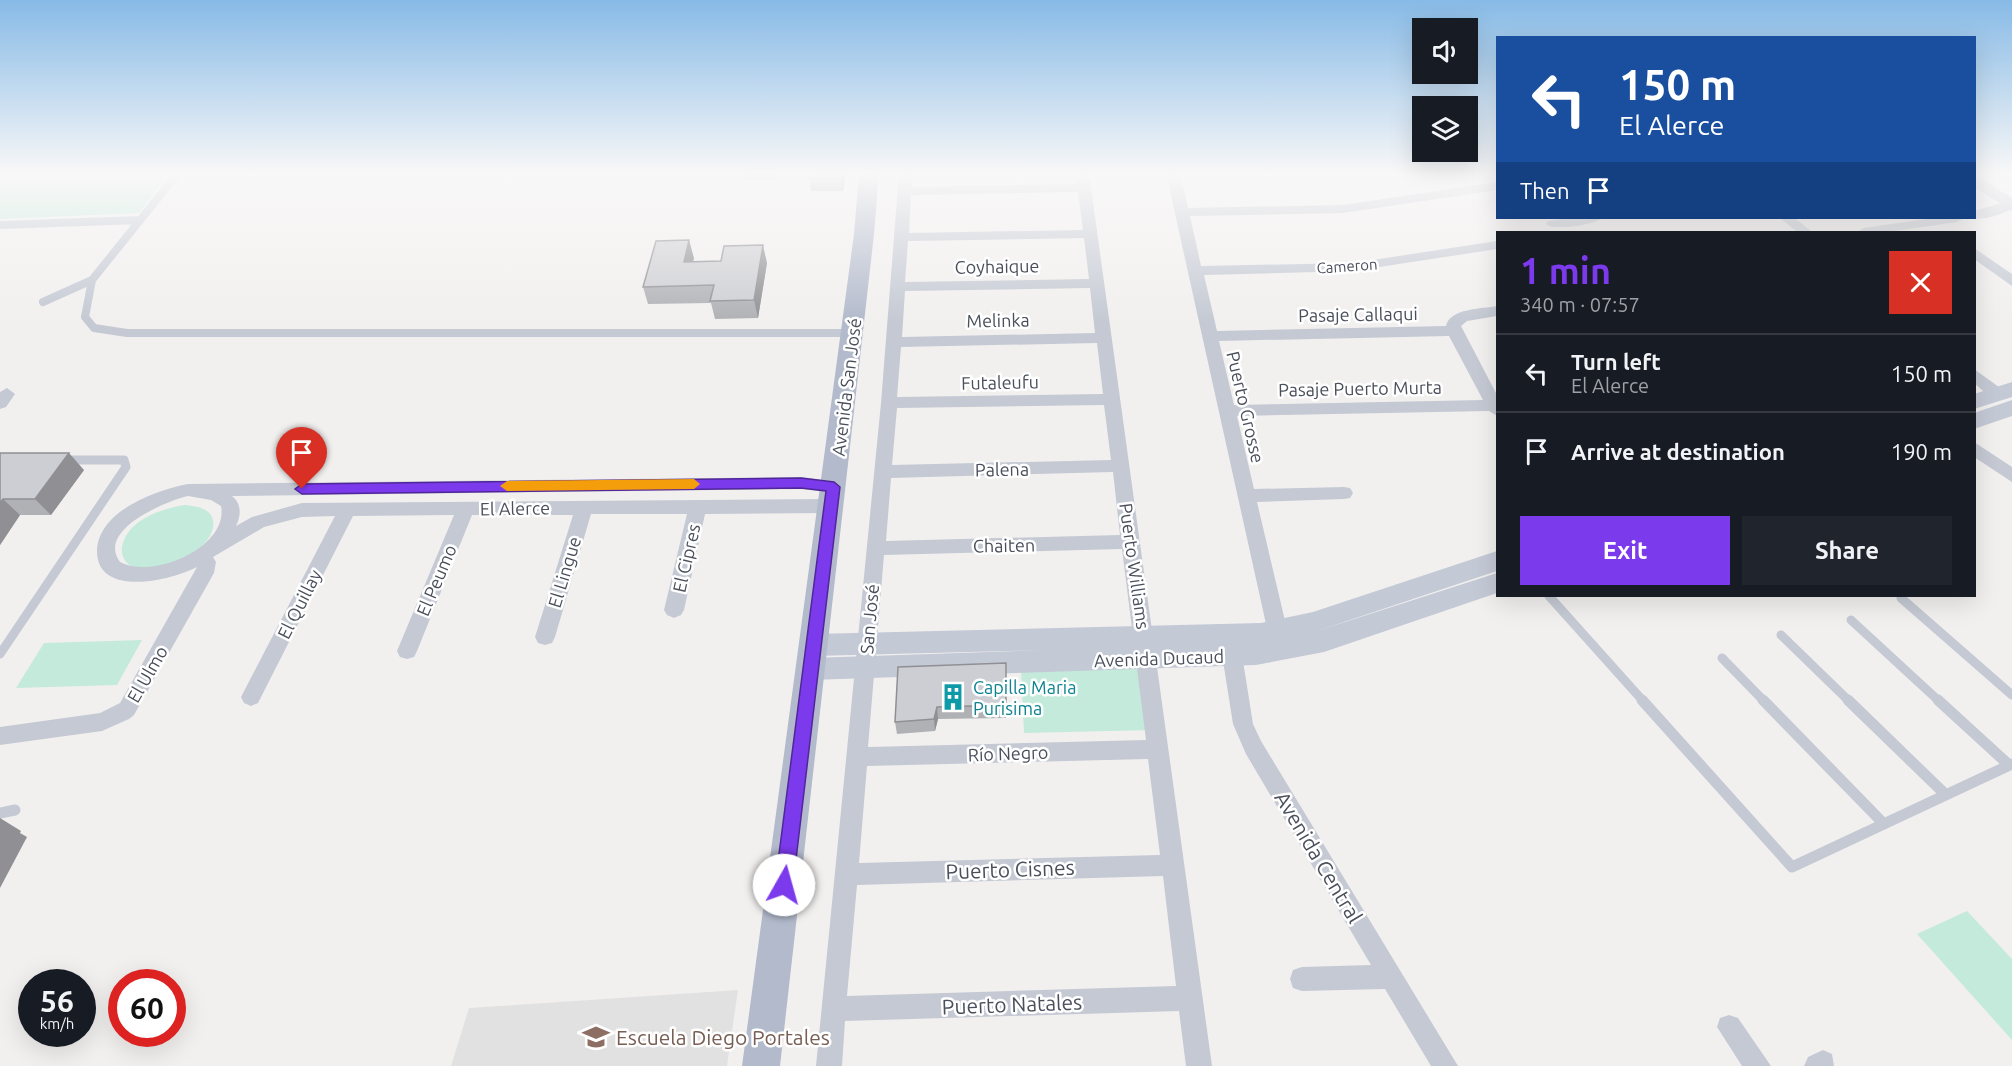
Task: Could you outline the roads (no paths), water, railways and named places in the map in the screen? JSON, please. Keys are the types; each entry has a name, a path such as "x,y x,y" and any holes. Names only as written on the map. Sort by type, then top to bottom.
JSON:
{"main road":[{"name":"Avenida San José","path":"762,1066 852,333 863,223"}],"street":[{"name":"San José","path":"829,1066 889,403 903,223"},
{"name":"Puerto Williams","path":"1089,223 1146,648 1198,1066"},
{"name":"Puerto Grosse","path":"1184,223 1279,641"},
{"path":"1870,231 1922,223"},
{"path":"902,237 1090,234"},
{"name":"Cameron","path":"1195,271 1353,267 1496,245"},
{"path":"1976,254 2012,281"},
{"name":"Coyhaique","path":"898,287 1097,284"},
{"path":"1495,408 1454,331 1453,324 1458,319 1496,311"},
{"name":"Pasaje Callaqui","path":"1210,336 1454,331"},
{"name":"Melinka","path":"893,342 1104,338"},
{"path":"1976,375 2007,397"},
{"path":"1976,402 2007,397"},
{"path":"1976,420 2007,397"},
{"name":"Futaleufu","path":"889,403 1112,399"},
{"name":"Pasaje Puerto Murta","path":"1227,411 1495,408"},
{"path":"1976,449 2012,476"},
{"name":"Palena","path":"882,472 1121,466"},
{"name":"El Alerce","path":"801,483 832,496 698,506 302,510 281,514 247,527 205,554 159,575 139,577 116,570 110,566 105,555 112,534 130,513 168,494 206,490 801,483"},
{"name":"El Alerce","path":"205,554 222,538 230,525 232,513 228,502 220,494 206,490"},
{"path":"1246,496 1344,493"},
{"name":"El Cipres","path":"674,610 698,506"},
{"name":"El Lingue","path":"544,637 584,507"},
{"name":"El Peumo","path":"406,651 466,508"},
{"name":"El Quillay","path":"251,697 347,510"},
{"name":"Chaiten","path":"876,548 1131,542"},
{"name":"El Ulmo","path":"0,736 102,722 127,709 205,573 207,562 205,554"},
{"name":"Avenida Ducaud","path":"1279,641 1313,622 1496,561"},
{"name":"Avenida Ducaud","path":"812,657 1230,645 1346,634 1496,583"},
{"name":"Avenida Central","path":"1230,645 1245,732 1445,1066"},
{"name":"Río Negro","path":"857,757 1158,749"},
{"name":"Puerto Cisnes","path":"847,874 1173,865"},
{"path":"1302,979 1392,977"},
{"name":"Puerto Natales","path":"834,1009 1190,998"},
{"path":"1729,1027 1758,1066"}],"lane":[{"path":"0,225 64,223"},
{"path":"43,302 92,280 139,223"},
{"path":"92,280 85,318 94,328 115,333 852,333"},
{"path":"0,654 126,467 124,460 59,460"},
{"path":"1550,597 1792,867 2010,765 1851,620"},
{"path":"1901,598 2012,694"},
{"path":"1781,635 1946,795"},
{"path":"1722,658 1884,824"},
{"path":"0,813 15,810"}],"place":[{"name":"Capilla Maria Purisima","path":"953,697"},
{"name":"Escuela Diego Portales","path":"596,1037"}]}
